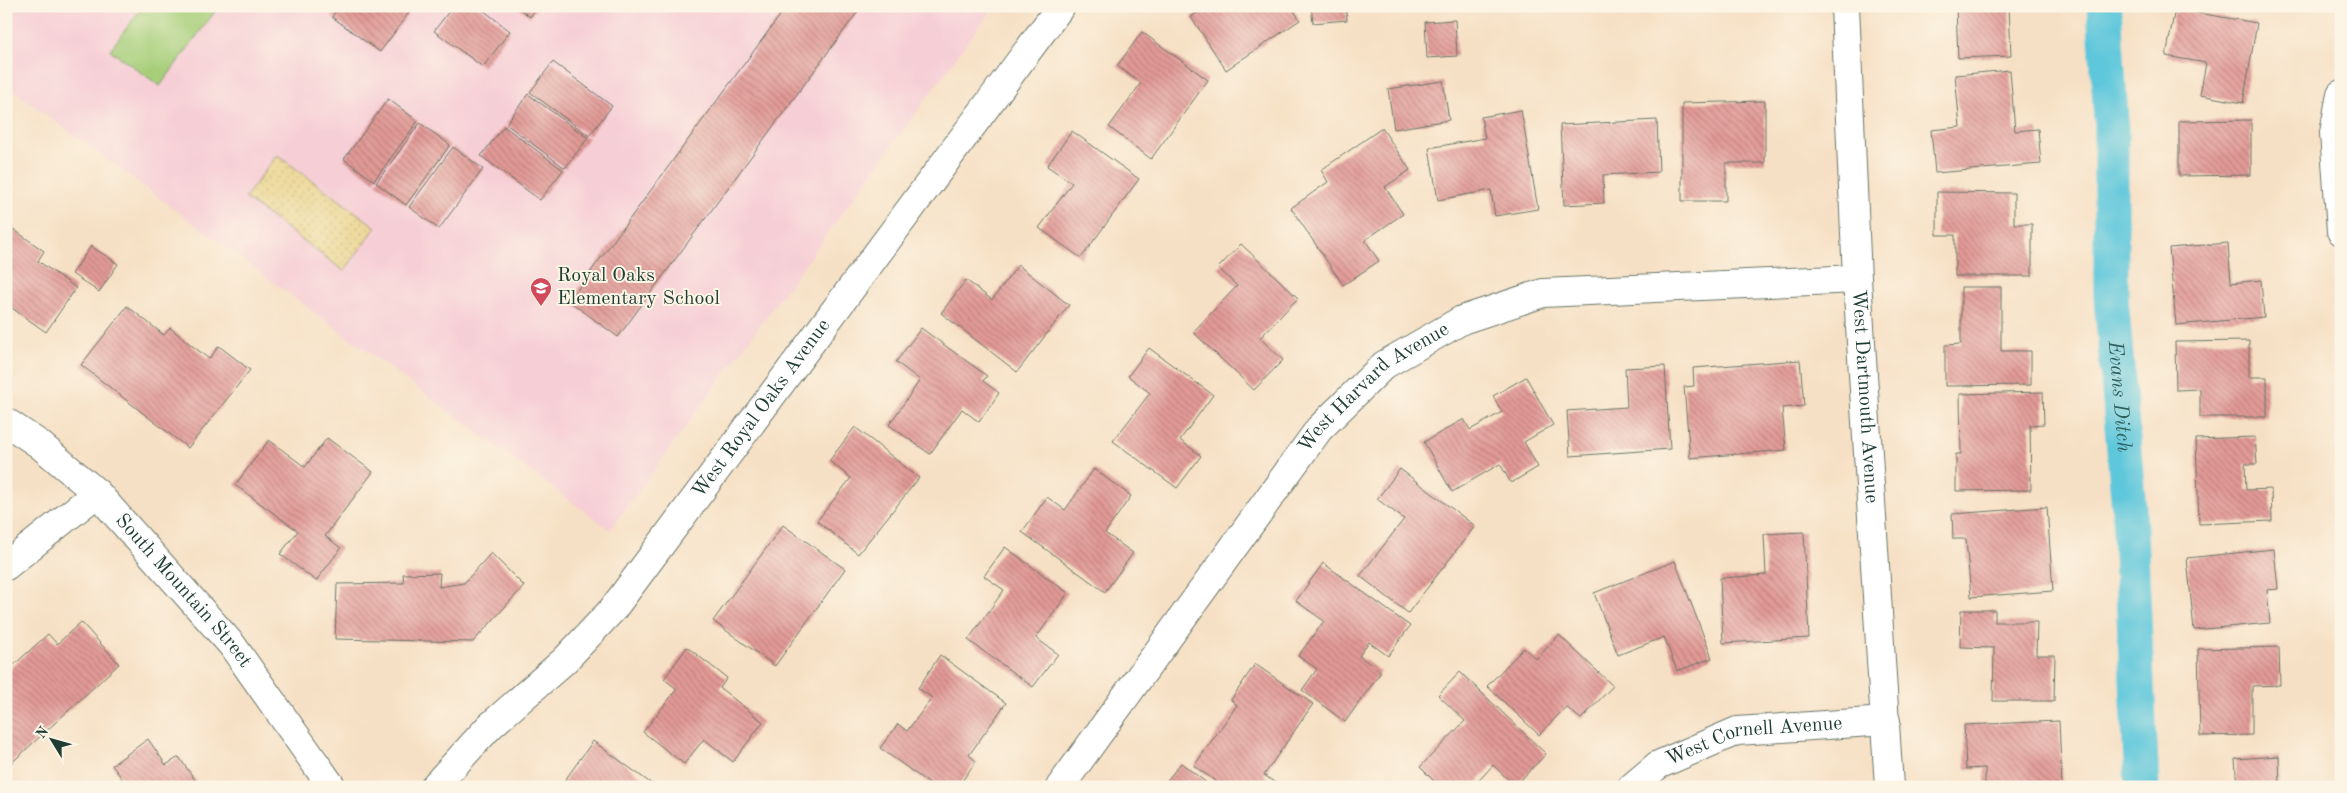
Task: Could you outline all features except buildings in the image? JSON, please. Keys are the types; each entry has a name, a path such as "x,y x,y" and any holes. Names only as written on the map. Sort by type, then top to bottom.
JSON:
{"street":[{"name":"West Royal Oaks Avenue","path":"434,787 490,727 565,660 613,608 1061,6"},
{"name":"West Dartmouth Avenue","path":"1845,6 1856,279 1889,787"},
{"path":"2341,94 2334,133 2341,231"},
{"name":"West Harvard Avenue","path":"1060,787 1318,429 1384,365 1462,320 1543,293 1856,279"},
{"name":"South Mountain Street","path":"6,422 38,444 97,493 232,645 332,787"},
{"path":"6,566 97,493"},
{"name":"West Cornell Avenue","path":"1632,787 1658,765 1737,731 1886,721"}],"shaded area":[{"name":"Royal Oaks Elementary School","path":"6,6 994,6 610,530 6,85"}],"sand":[{"path":"277,155 376,227 344,271 245,198"}],"green space":[{"path":"143,6 219,6 160,86 110,50"}],"waterway":[{"name":"Evans Ditch","path":"2104,6 2111,120 2111,297 2129,510 2142,787"}],"place":[{"name":"Royal Oaks Elementary School","path":"541,307"}]}
